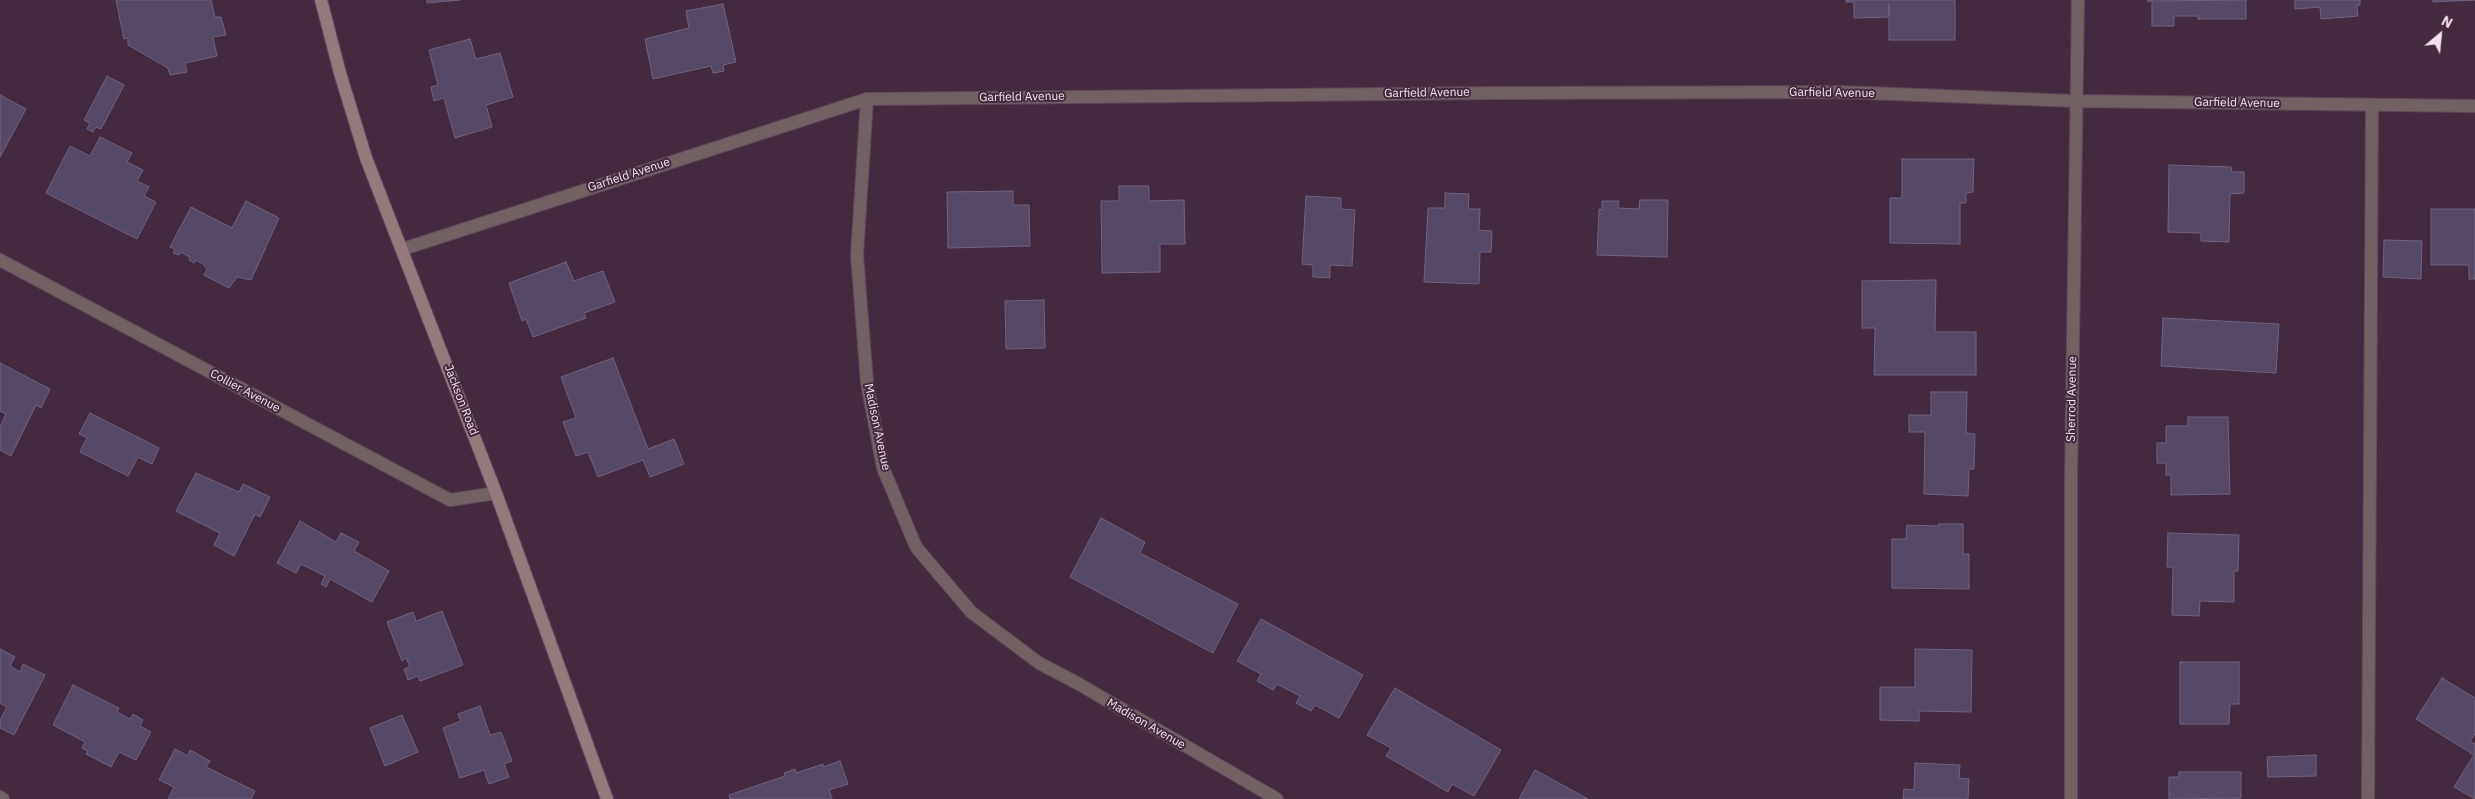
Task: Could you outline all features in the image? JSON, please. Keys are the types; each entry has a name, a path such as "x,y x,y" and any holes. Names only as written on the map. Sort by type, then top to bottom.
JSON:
{"main road":[{"name":"Jackson Road","path":"321,0 340,73 366,158 496,492 603,796"}],"street":[{"name":"Sherrod Avenue","path":"2070,799 2071,478 2078,0"},
{"name":"Garfield Avenue","path":"403,249 868,99 1488,93 1840,92 2076,100 2475,106"},
{"name":"Madison Avenue","path":"868,99 857,255 867,383 883,468 916,546 971,612 1039,663 1277,799"},
{"path":"2368,799 2372,105"},
{"name":"Collier Avenue","path":"0,260 450,500 496,492"}],"building":[{"path":"116,0 211,0 215,17 221,17 226,35 213,37 217,56 185,63 187,72 170,75 168,68 128,45 128,38 124,39"},
{"path":"427,0 460,0 427,3"},
{"path":"1846,0 1955,0 1955,40 1889,40 1889,4 1888,17 1854,18 1854,2 1846,2"},
{"path":"2246,0 2246,19 2198,19 2198,16 2174,16 2174,26 2152,26 2152,1 2147,1"},
{"path":"2295,0 2360,0 2360,5 2357,5 2358,16 2321,19 2320,7 2295,9"},
{"path":"2433,0 2475,0 2433,2"},
{"path":"723,4 736,62 723,65 724,71 713,73 711,66 653,79 645,39 689,28 686,11"},
{"path":"470,39 476,59 500,53 513,97 486,105 492,127 455,138 444,98 434,101 431,87 438,85 429,50"},
{"path":"107,76 124,85 101,129 96,127 93,132 87,129 90,123 84,120"},
{"path":"0,95 26,109 0,157"},
{"path":"100,137 132,153 127,162 143,170 137,181 149,187 144,196 156,202 137,239 46,193 70,146 90,156"},
{"path":"1902,159 1974,159 1973,192 1966,193 1966,203 1960,203 1960,244 1890,243 1890,198 1902,198"},
{"path":"2169,165 2231,167 2232,172 2244,172 2244,193 2230,194 2229,242 2201,241 2201,233 2168,232"},
{"path":"1119,186 1149,186 1149,201 1184,200 1185,244 1160,244 1160,272 1102,273 1101,201 1119,201"},
{"path":"1013,191 1013,205 1029,205 1030,246 948,248 947,192"},
{"path":"1445,193 1469,194 1468,209 1480,209 1479,230 1492,231 1491,252 1480,252 1479,284 1424,282 1428,208 1445,208"},
{"path":"1306,196 1341,198 1341,209 1355,210 1352,266 1330,265 1330,278 1313,277 1313,265 1302,264"},
{"path":"1640,200 1668,200 1667,257 1597,255 1599,209 1602,210 1602,201 1619,201 1618,208 1639,209"},
{"path":"246,201 279,218 251,280 237,277 229,288 204,275 207,269 203,264 196,260 194,263 189,260 190,257 180,252 179,255 173,253 175,249 170,247 191,207 232,228"},
{"path":"2431,209 2475,209 2475,279 2469,279 2469,265 2431,265"},
{"path":"2384,240 2422,241 2421,279 2383,277"},
{"path":"566,262 574,281 603,271 615,302 584,313 586,318 533,337 526,319 522,321 509,283"},
{"path":"1936,280 1935,332 1976,332 1976,375 1874,375 1875,328 1862,328 1862,281"},
{"path":"1044,300 1045,348 1006,349 1005,301"},
{"path":"2163,318 2279,324 2276,373 2161,366"},
{"path":"613,358 648,449 674,439 684,464 650,477 643,460 598,477 588,452 576,456 563,422 576,418 561,377"},
{"path":"0,363 50,389 41,408 36,405 11,456 0,450 0,427 6,414 0,411"},
{"path":"1931,392 1967,392 1966,433 1975,434 1974,469 1969,469 1968,496 1924,494 1925,432 1909,432 1909,415 1931,415"},
{"path":"90,413 159,448 152,464 138,457 128,476 80,452 87,438 79,434"},
{"path":"2188,417 2228,417 2230,494 2171,495 2171,475 2166,475 2166,463 2157,463 2157,443 2166,443 2166,426 2188,426"},
{"path":"196,473 239,492 243,484 270,497 260,517 255,514 234,556 214,545 220,533 176,511"},
{"path":"1101,518 1145,542 1140,553 1238,604 1213,653 1070,577"},
{"path":"300,521 336,542 341,533 359,542 354,551 389,571 372,602 330,579 326,587 321,584 325,576 301,564 296,573 277,563"},
{"path":"1939,524 1963,524 1963,554 1969,554 1969,589 1892,588 1892,539 1906,539 1907,525 1939,526"},
{"path":"2168,533 2239,535 2238,571 2234,571 2234,602 2200,601 2199,616 2172,615 2173,567 2167,567"},
{"path":"442,611 463,665 420,681 418,676 408,680 404,669 410,667 406,658 402,661 387,622 413,612 416,621"},
{"path":"1261,619 1363,675 1339,718 1315,705 1311,711 1296,703 1300,696 1277,684 1273,690 1257,681 1261,674 1237,661"},
{"path":"0,649 15,657 10,666 20,672 23,664 45,675 14,735 0,728 0,720 7,707 0,703"},
{"path":"1915,649 1972,650 1971,712 1919,711 1919,721 1880,720 1880,687 1915,687"},
{"path":"2180,662 2239,662 2239,704 2230,704 2229,724 2180,724"},
{"path":"2442,678 2475,698 2475,734 2470,741 2475,744 2475,799 2454,787 2474,755 2416,719"},
{"path":"73,685 119,708 117,712 130,719 133,714 143,720 140,726 151,732 136,760 119,752 111,767 86,754 88,751 82,748 85,742 53,725"},
{"path":"1395,688 1501,750 1474,796 1452,784 1448,792 1386,756 1391,748 1367,735"},
{"path":"480,706 490,735 501,732 512,761 504,764 509,777 489,784 484,770 460,778 443,728 461,721 458,714"},
{"path":"402,715 418,752 385,766 370,728"},
{"path":"175,749 188,756 190,750 210,761 206,767 255,791 251,799 168,799 174,787 159,780"},
{"path":"2316,755 2316,776 2268,777 2267,757"},
{"path":"840,761 848,784 829,790 832,799 730,799 729,795 785,776 784,773 795,769 796,773 823,764 823,767"},
{"path":"1915,763 1960,765 1959,778 1969,779 1968,799 1903,799 1904,789 1914,790"},
{"path":"1535,770 1588,799 1519,799"},
{"path":"2179,772 2241,772 2241,798 2169,799 2169,777 2179,777"}]}
